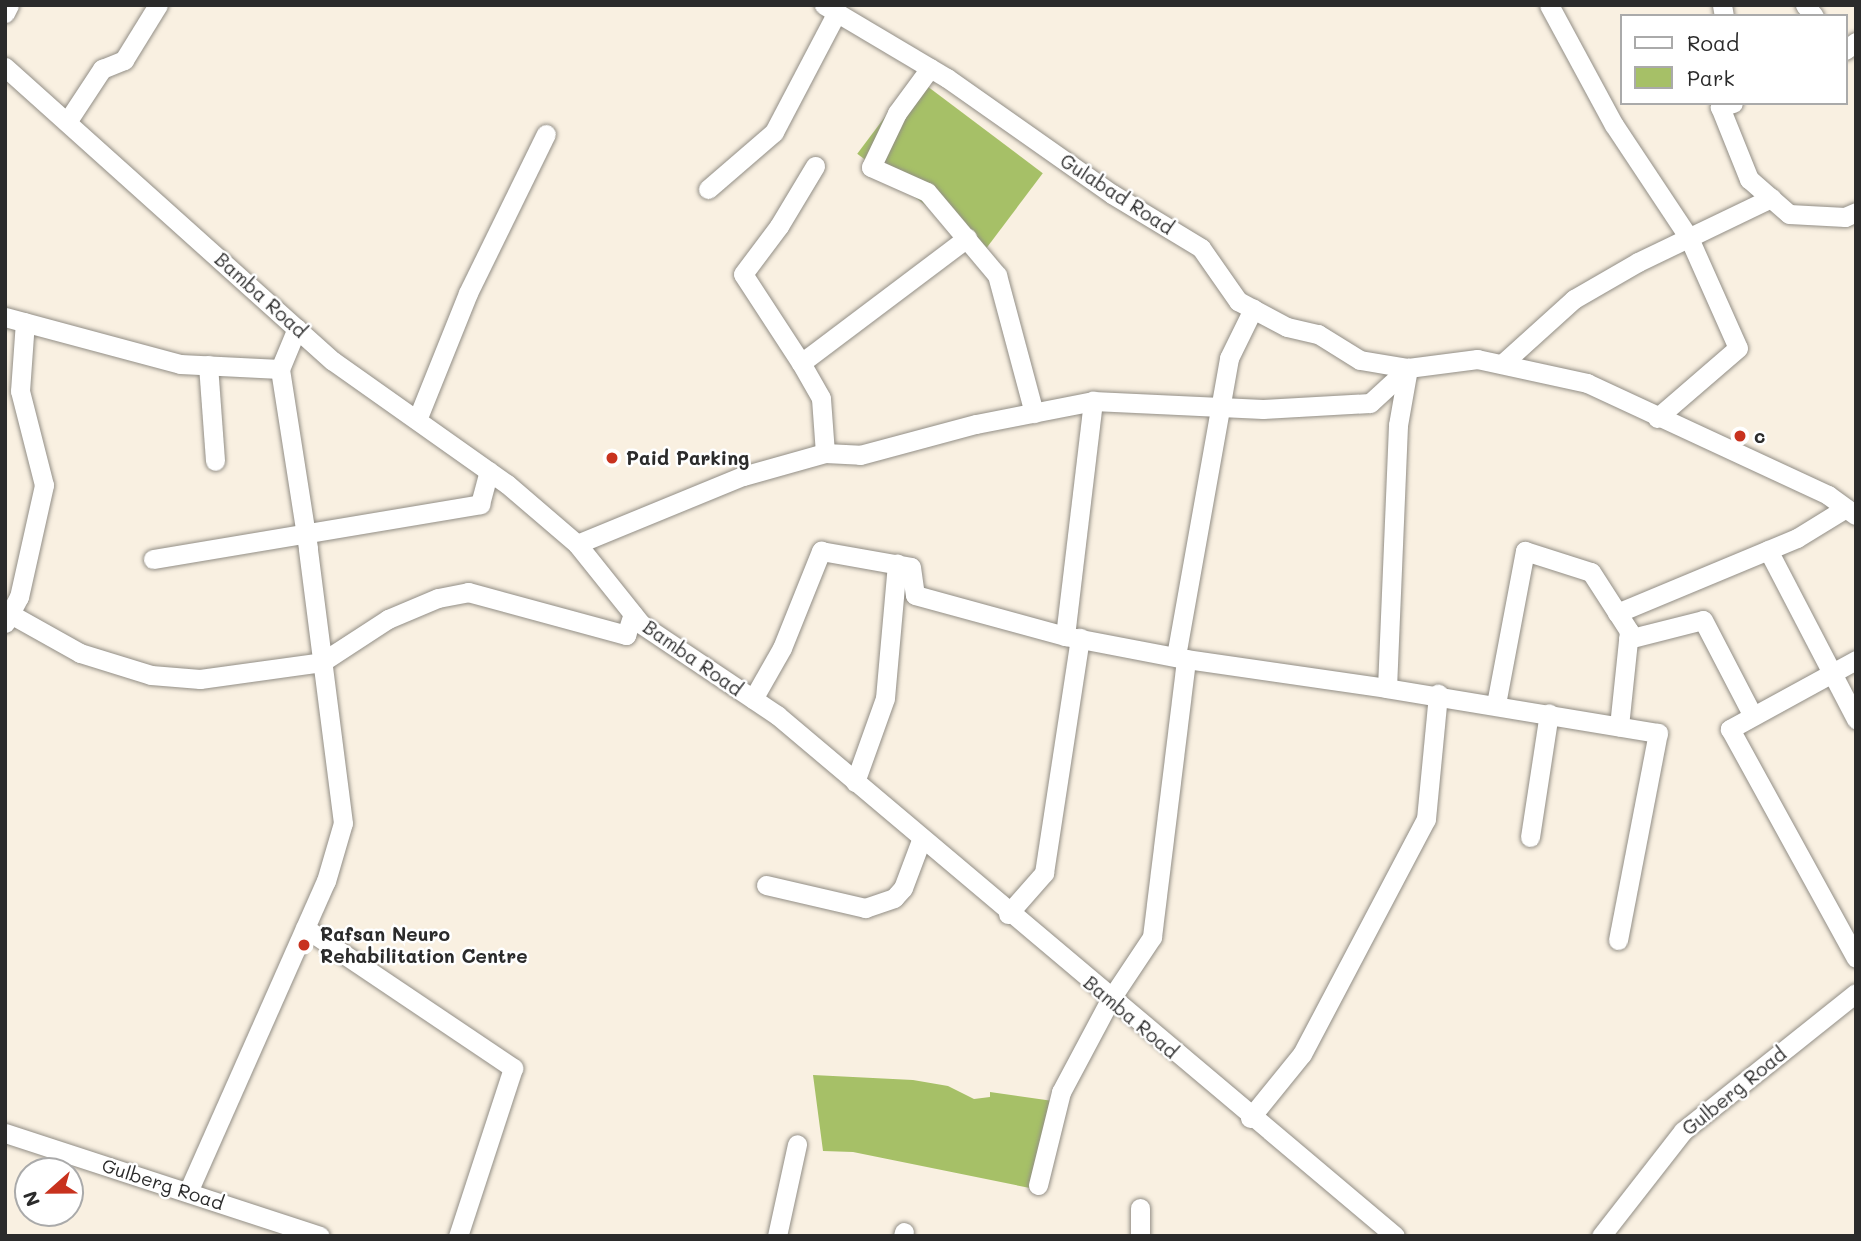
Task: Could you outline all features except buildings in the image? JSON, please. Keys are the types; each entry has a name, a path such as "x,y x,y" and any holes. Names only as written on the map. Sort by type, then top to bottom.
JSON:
{"street":[{"path":"5,13 9,5"},
{"path":"67,122 102,69 124,60 158,5"},
{"path":"1549,5 1614,125 1689,238 1738,348 1657,418"},
{"path":"708,189 774,132 831,9"},
{"name":"Gulabad Road","path":"831,9 930,68 1112,194 1201,248 1238,301 1287,327 1318,334 1360,360 1408,368 1478,359 1587,383 1657,418 1828,495 1851,512"},
{"name":"Bamba Road","path":"5,67 333,361 489,471 577,544 633,614 753,699 855,782 1008,915 1395,1236"},
{"path":"930,68 897,113 872,167 927,192 997,275 1034,413"},
{"path":"1726,105 1720,107 1749,179 1789,214 1844,217 1856,212"},
{"path":"417,420 468,293 546,134"},
{"path":"815,166 743,274 821,398 825,453"},
{"path":"1502,364 1574,299 1771,198"},
{"path":"801,363 967,238"},
{"path":"1038,1185 1061,1092 1110,1000 1152,937 1181,657 1229,358 1253,309"},
{"path":"5,317 180,364 280,369"},
{"path":"25,322 20,391 44,485 19,597 7,616 80,653 151,675 200,679 323,662 388,619 438,598 468,592 626,635 633,614"},
{"path":"188,1192 326,881 343,823 307,536 280,369 297,328"},
{"path":"208,365 215,461"},
{"path":"577,544 743,476 825,453 860,455 1093,401 1221,408 1370,403 1408,368"},
{"path":"1387,688 1398,425 1408,368"},
{"path":"1008,915 1044,873 1072,637 1093,401"},
{"path":"153,559 307,536 480,504 489,471"},
{"path":"1617,613 1851,512"},
{"path":"1768,550 1856,719"},
{"path":"753,699 782,648 821,551 911,567 915,595 1072,637 1181,657 1438,694 1658,733 1618,940"},
{"path":"1496,704 1525,551 1591,572 1629,631 1619,726"},
{"path":"855,782 885,698 897,565"},
{"path":"1628,639 1703,620 1753,716"},
{"path":"1856,660 1730,729 1856,958"},
{"path":"1250,1118 1302,1054 1426,819 1438,694"},
{"path":"1530,837 1549,713"},
{"path":"766,885 866,908 894,898 903,888 921,840"},
{"path":"306,928 513,1068 458,1236"},
{"name":"Gulberg Road","path":"1601,1236 1683,1131 1856,993"},
{"name":"Gulberg Road","path":"5,1133 320,1236"},
{"path":"777,1236 797,1144"},
{"path":"1140,1208 1140,1236"}],"green space":[{"path":"915,77 1043,173 985,250 857,154"},
{"path":"813,1075 913,1080 948,1086 974,1099 990,1097 990,1092 1053,1101 1035,1189 853,1152 823,1151"}],"place":[{"name":"c","path":"1740,436"},
{"name":"Paid Parking","path":"612,458"},
{"name":"Rafsan Neuro Rehabilitation Centre","path":"304,945"}]}
